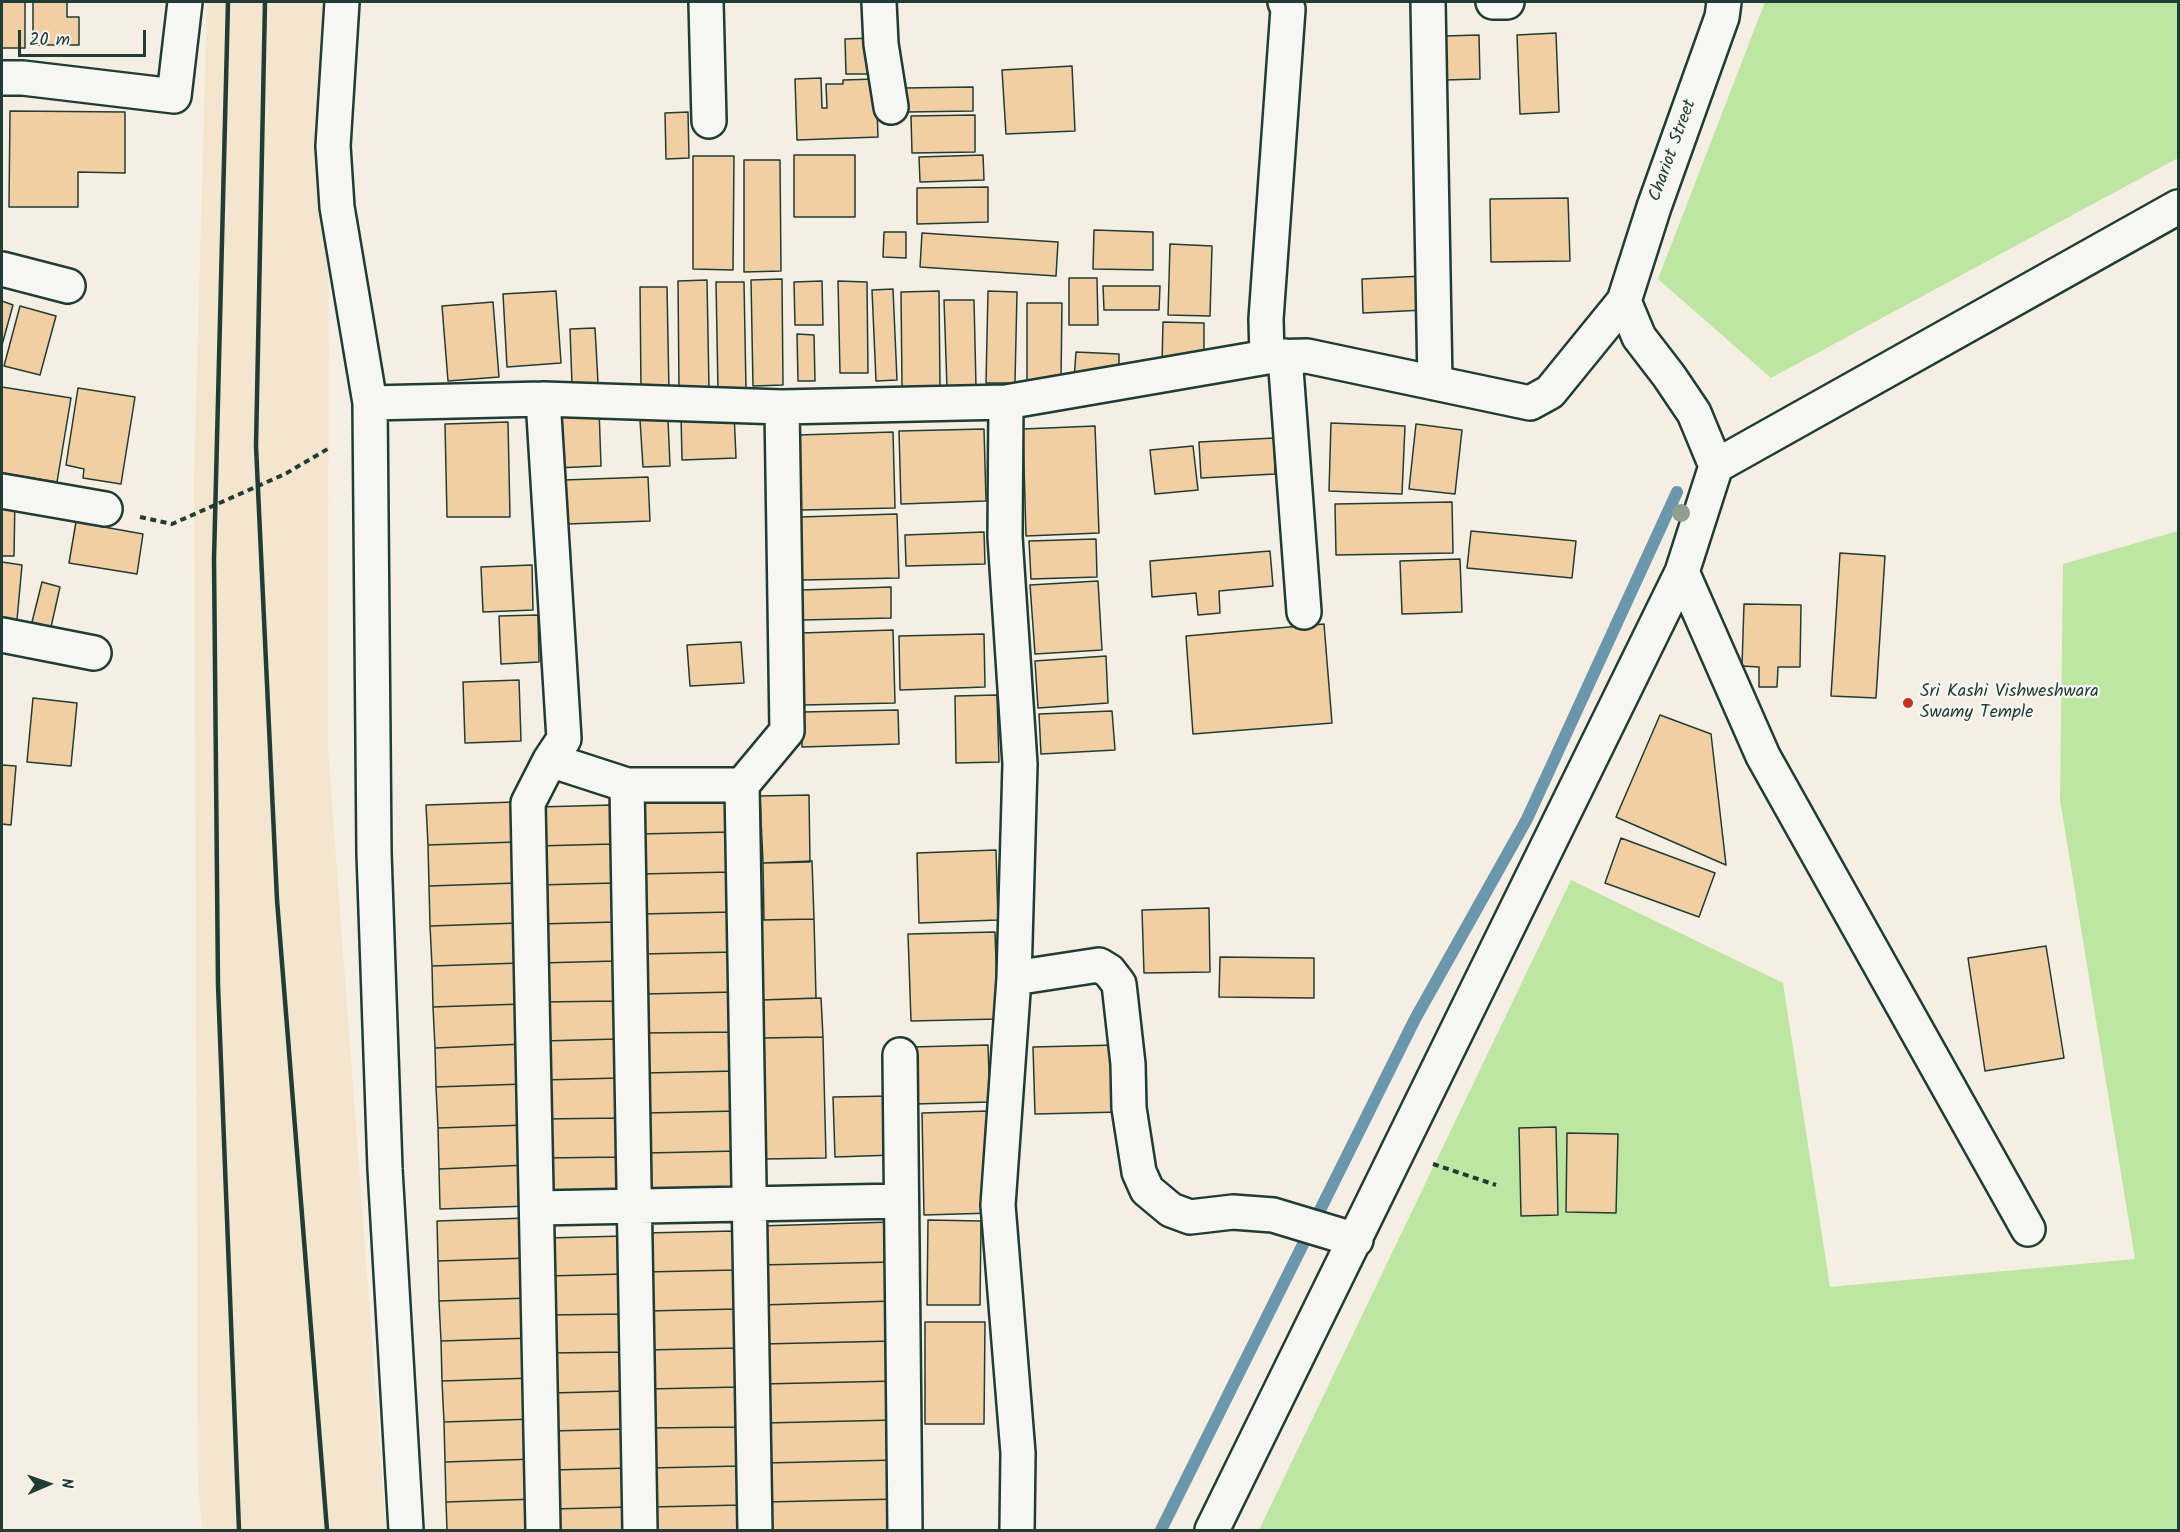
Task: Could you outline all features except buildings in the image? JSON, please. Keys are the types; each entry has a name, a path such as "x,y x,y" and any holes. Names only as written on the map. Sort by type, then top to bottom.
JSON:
{"street":[{"path":"2,78 23,78 174,96 185,2"},
{"path":"342,2 333,146 336,207 370,414 374,853 385,1169 406,1530"},
{"path":"706,2 709,121"},
{"path":"879,2 881,44 891,107"},
{"path":"1285,2 1288,9 1266,319 1276,356 1304,612"},
{"path":"1428,2 1436,383"},
{"path":"1493,2 1507,2"},
{"name":"Chariot Street","path":"1624,302 1654,207 1722,17 1724,2"},
{"path":"1716,466 2178,207"},
{"path":"2,268 68,286"},
{"path":"370,414 543,399 782,407 1006,402 1276,356 1307,356 1530,403 1550,392 1624,302 1639,337 1694,413 1716,466 1682,572 1212,1530"},
{"path":"543,399 564,739 528,802 543,1530"},
{"path":"1006,402 1005,537 1020,764 1014,978 998,1205 1018,1453 1017,1530"},
{"path":"755,1530 742,785 787,731 782,407"},
{"path":"2,491 105,509"},
{"path":"1682,572 1763,756 2028,1229"},
{"path":"2,638 94,653"},
{"path":"550,760 627,785 742,785"},
{"path":"627,785 640,1530"},
{"path":"1014,978 1099,965 1109,971 1119,984 1128,1064 1129,1108 1138,1172 1147,1190 1172,1210 1190,1217 1233,1212 1286,1219 1356,1240"},
{"path":"900,1055 905,1530"},
{"path":"537,1208 901,1201"}],"path":[{"path":"105,509 172,524 285,474 370,414"},
{"path":"1398,1152 1497,1185"}],"shaded area":[{"path":"207,2 329,2 328,750 386,1530 202,1530 198,1483 194,479"}],"green space":[{"path":"1765,2 2178,3 2178,158 1771,378 1658,279"},
{"path":"2178,531 2178,1530 1259,1530 1571,880 1783,983 1830,1287 2135,1259 2060,800 2063,564"}],"waterway":[{"path":"1161,1530 1415,1019 1527,819 1677,492"}],"railway":[{"path":"228,2 214,559 218,985 239,1530"},
{"path":"265,2 256,446 277,900 327,1530"}],"place":[{"name":"Sri Kashi Vishweshwara Swamy Temple","path":"1908,703"}]}
